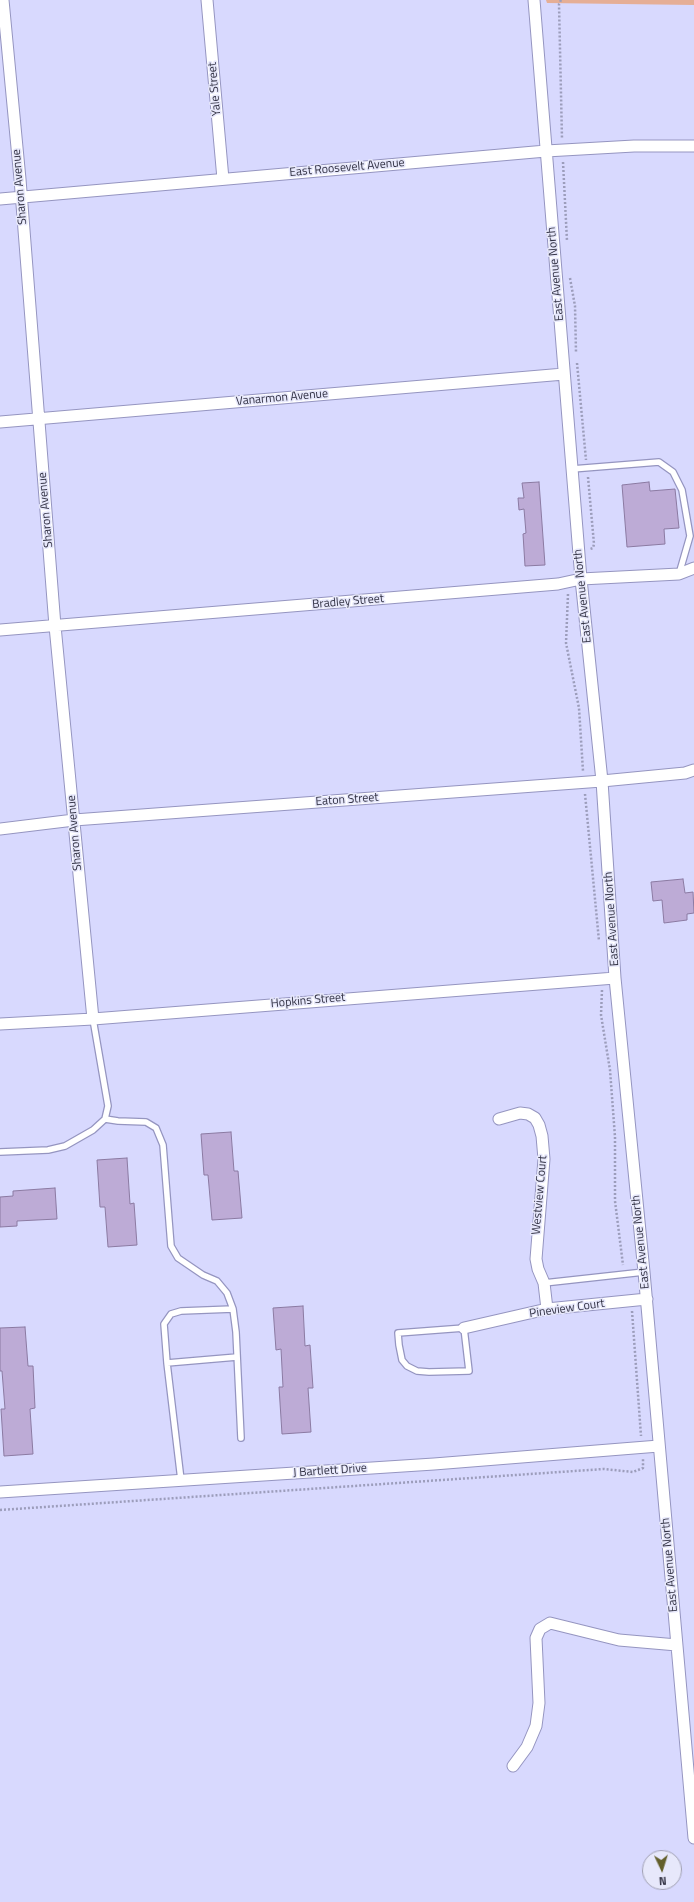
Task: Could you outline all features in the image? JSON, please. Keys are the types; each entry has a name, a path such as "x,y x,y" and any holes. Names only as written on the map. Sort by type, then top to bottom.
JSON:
{"street":[{"name":"Sharon Avenue","path":"4,0 55,626 93,1019"},
{"name":"Yale Street","path":"207,0 223,179"},
{"name":"East Avenue North","path":"534,0 581,579 602,782 616,978 647,1299 693,1812 694,1838"},
{"name":"East Roosevelt Avenue","path":"0,199 546,151 634,146 694,146"},
{"name":"Vanarmon Avenue","path":"0,422 564,374"},
{"name":"Bradley Street","path":"0,630 558,584 581,579 678,574 694,568"},
{"name":"Eaton Street","path":"0,829 74,820 602,782 686,773 694,770"},
{"name":"Hopkins Street","path":"0,1024 93,1019 616,978"},
{"name":"Westview Court","path":"499,1119 520,1113 528,1114 535,1118 539,1125 544,1147 544,1159 536,1259 538,1269 544,1283 547,1309"},
{"name":"Pineview Court","path":"464,1328 547,1309 647,1299"},
{"name":"J Bartlett Drive","path":"0,1492 434,1464 659,1446"},
{"path":"513,1766 527,1747 536,1726 539,1703 536,1638 540,1629 550,1624 619,1640 677,1645"}],"lane":[{"path":"572,469 659,462 673,472 682,490 690,536 678,574"},
{"path":"0,1152 48,1150 65,1146 93,1130 106,1118 108,1106 93,1019"},
{"path":"106,1118 118,1121 146,1122 156,1128 163,1145 171,1246 178,1258 203,1276 217,1281 227,1293 233,1309 241,1438"},
{"path":"544,1283 644,1272"},
{"path":"181,1480 167,1363 164,1324 171,1314 181,1311 233,1309"},
{"path":"464,1328 468,1371 417,1371 408,1366 402,1360 398,1333 464,1328"},
{"path":"167,1363 237,1357"}],"path":[{"path":"561,0 559,4 561,130"},
{"path":"564,174 568,247"},
{"path":"570,275 576,306 576,352 594,544 593,548 579,553"},
{"path":"567,582 566,643 578,708 599,944"},
{"path":"602,979 601,1015 610,1070 615,1136 615,1201 625,1274"},
{"path":"0,1510 604,1469 634,1472 643,1468 630,1301"}],"shaded area":[{"path":"546,0 694,0 694,5 547,3"}],"building":[{"path":"539,482 545,565 525,566 523,534 526,533 524,509 519,510 518,498 524,498 522,483"},
{"path":"649,482 650,491 675,489 679,528 664,529 665,544 627,547 622,485"},
{"path":"683,879 685,893 693,892 694,913 687,914 687,920 664,923 662,900 653,901 651,882"},
{"path":"231,1132 234,1171 238,1171 242,1218 212,1220 208,1175 204,1175 201,1134"},
{"path":"127,1158 130,1204 134,1203 137,1245 108,1247 105,1207 100,1207 97,1160"},
{"path":"55,1188 57,1219 17,1221 17,1226 0,1227 0,1197 13,1196 13,1191"},
{"path":"303,1306 305,1346 310,1345 313,1388 308,1388 311,1432 282,1434 279,1387 283,1387 281,1349 276,1350 273,1308"},
{"path":"25,1327 28,1366 33,1366 35,1408 30,1409 33,1454 4,1456 1,1409 5,1409 2,1371 0,1371 0,1328"}]}
